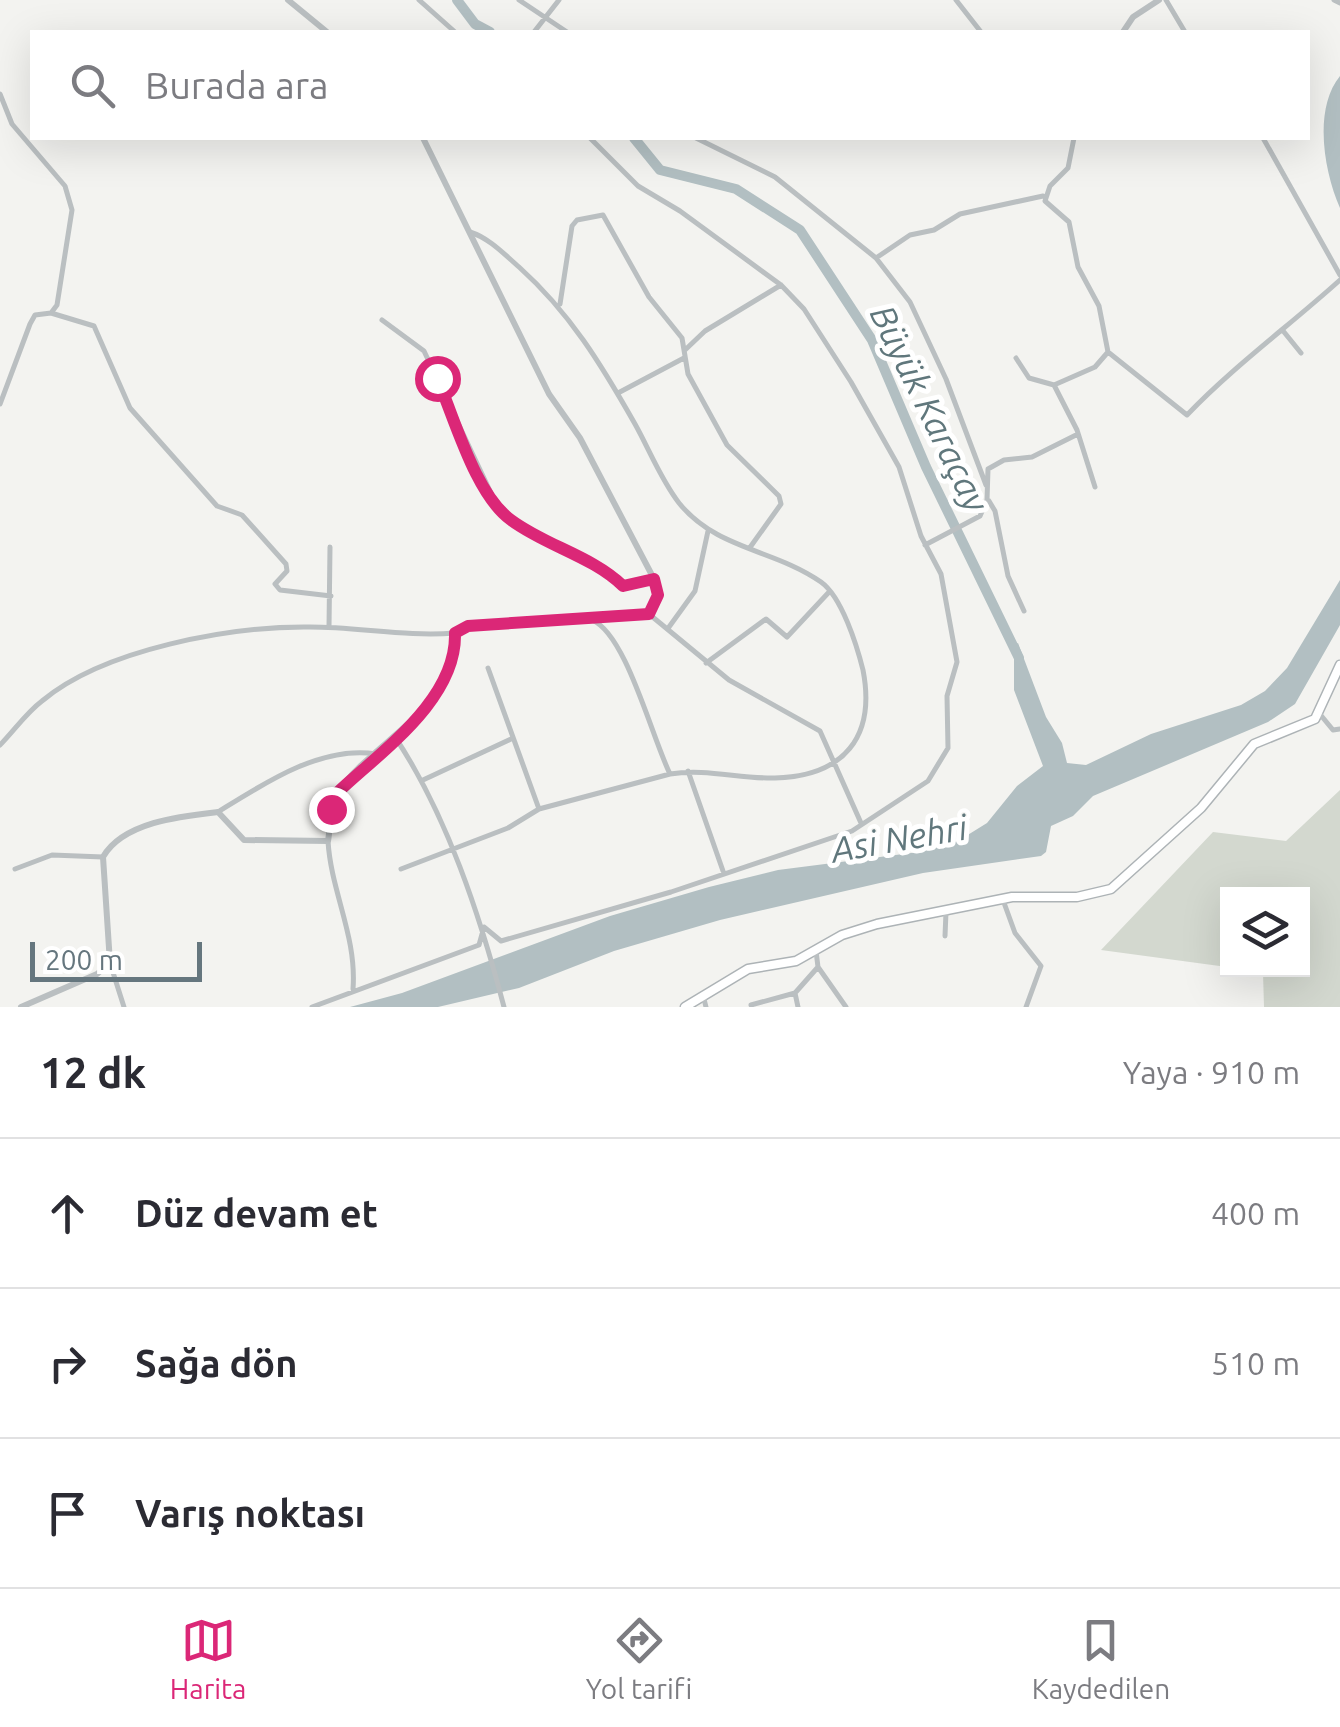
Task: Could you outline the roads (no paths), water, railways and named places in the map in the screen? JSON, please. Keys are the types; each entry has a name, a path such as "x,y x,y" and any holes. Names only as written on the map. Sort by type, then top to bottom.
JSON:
{"main road":[{"path":"685,1007 748,969 796,961 858,930 1003,900 1092,896 1120,884 1201,808 1260,740 1308,725 1319,712 1340,666"}],"street":[{"path":"288,0 326,30"},
{"path":"419,0 452,30"},
{"path":"518,0 564,30"},
{"path":"536,30 559,0"},
{"path":"956,0 979,30"},
{"path":"1124,30 1133,17 1163,0 1184,30"},
{"path":"0,94 12,124 65,186 72,210 57,305 51,313"},
{"path":"424,140 549,394 580,438 654,579 658,595 649,614"},
{"path":"484,927 501,941 671,892 723,871 852,831 928,781 948,748 947,696 957,662 941,574 892,451 811,320 781,284 680,211 638,186 592,140"},
{"path":"700,140 774,178 876,258 910,302 946,378 986,486"},
{"path":"876,258 910,235 934,230 960,214 1045,195 1068,168 1074,140"},
{"path":"1045,195 1069,222 1078,267 1099,306 1108,352 1186,415 1225,376 1284,332 1340,277 1264,140"},
{"path":"560,304 572,226 577,220 603,215 649,297 682,338 684,354 727,445 779,496 780,504 750,546"},
{"path":"401,869 508,828 538,809 670,774 688,771 776,778 834,765 864,729 868,715 856,646 830,591 750,546 732,545 708,532 676,500 618,393 560,304 500,250 466,231"},
{"path":"618,393 684,354 704,331 781,284"},
{"path":"0,404 36,314 51,313 94,326 130,408 217,506 242,515 286,564 287,570 276,584 280,590 330,596"},
{"path":"382,320 424,350 498,510 552,545 611,574 623,586 654,579"},
{"path":"1284,332 1301,353"},
{"path":"1016,358 1029,378 1054,385 1095,367 1108,352"},
{"path":"1054,385 1078,434 1095,487"},
{"path":"926,544 968,526 980,516 987,499 988,470 993,464 1032,456 1078,434"},
{"path":"987,499 995,512 1008,576 1024,611"},
{"path":"669,627 695,591 708,532"},
{"path":"329,627 330,547"},
{"path":"706,663 766,619 788,637 830,591"},
{"path":"0,745 39,702 59,688 118,662 192,640 283,627 455,633 468,626 649,614 729,680 807,720 827,739 834,765 861,823"},
{"path":"590,619 603,624 620,644 642,710 670,774"},
{"path":"354,988 352,937 333,881 328,840 336,794 441,686 451,662 455,633"},
{"path":"488,668 538,809"},
{"path":"1319,712 1333,730 1340,729"},
{"path":"395,736 424,780 484,927 504,1006"},
{"path":"424,780 511,740"},
{"path":"124,1007 110,963 103,857 109,847 135,830 218,812 304,766 346,753 376,754"},
{"path":"688,771 723,871"},
{"path":"218,812 244,840 328,840"},
{"path":"15,869 52,855 103,857"},
{"path":"1003,900 1015,933 1041,966 1026,1007"},
{"path":"945,936 946,909"},
{"path":"312,1007 354,988 479,945 484,927"},
{"path":"816,951 818,967 846,1007"},
{"path":"21,1007 96,974 110,963"},
{"path":"751,1004 795,993 818,967"},
{"path":"795,993 798,1007"},
{"path":"703,996 706,1007"}],"waterway":[{"name":"Büyük Karaçay","path":"457,0 475,24 486,30"},
{"name":"Büyük Karaçay","path":"636,140 660,170 736,189 800,230 872,340 926,467 1019,658"}],"water label":[{"name":"Asi Nehri","path":"899,838"}]}
